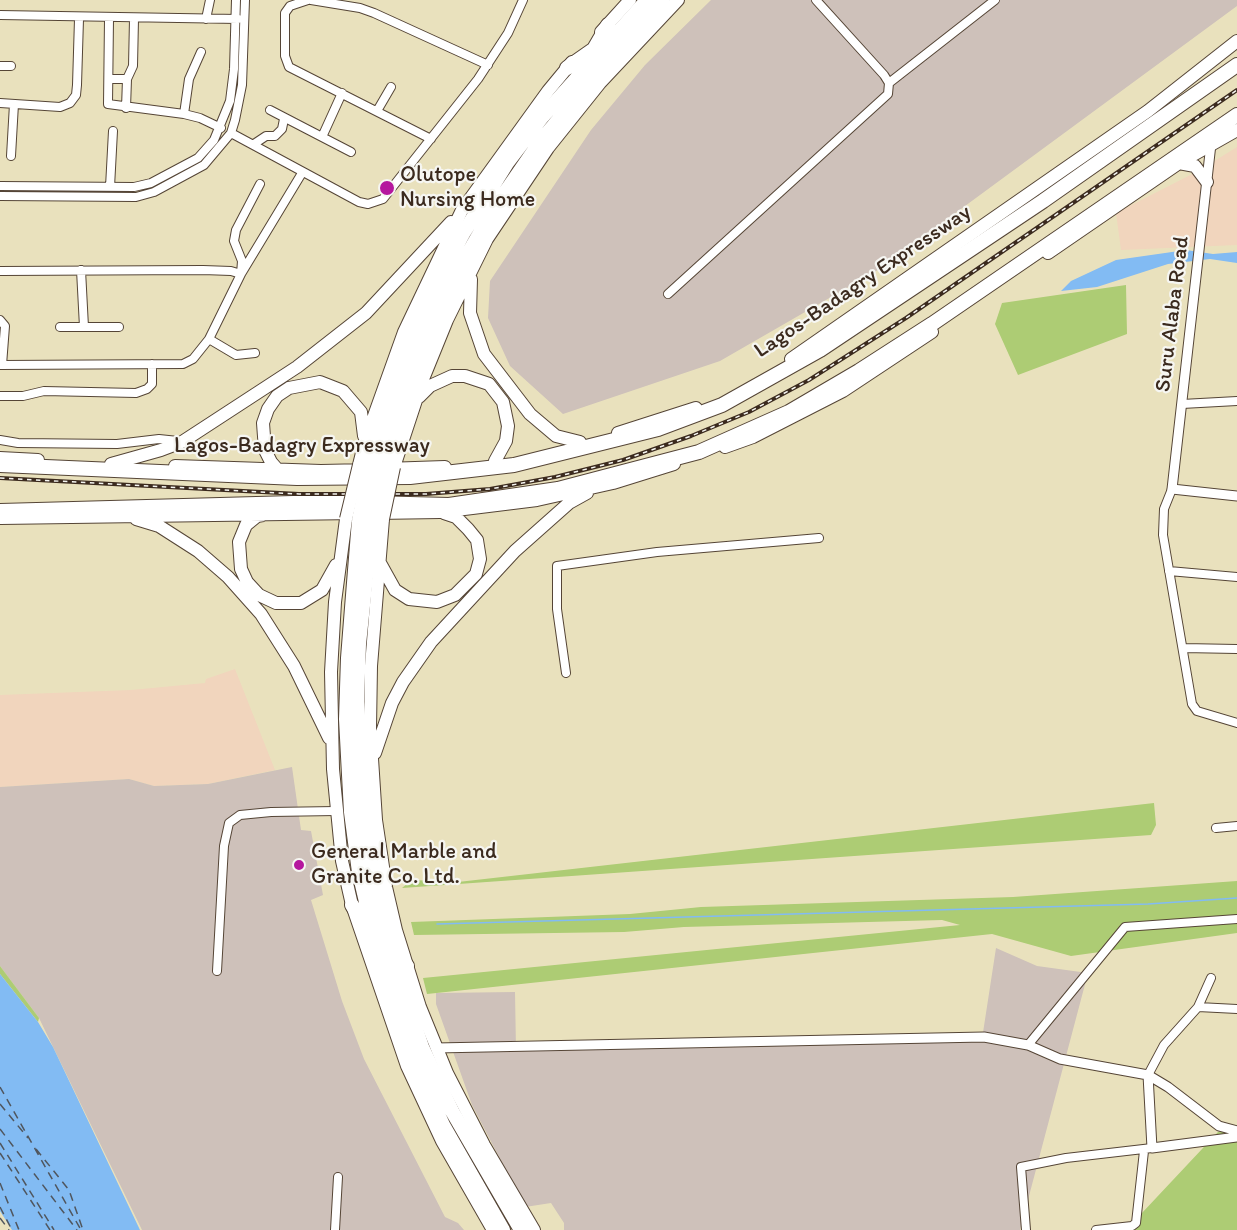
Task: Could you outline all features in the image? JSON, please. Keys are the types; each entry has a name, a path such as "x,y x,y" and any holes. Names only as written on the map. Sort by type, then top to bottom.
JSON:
{"highway":[{"path":"383,942 366,900 356,854 351,812 346,719 348,658 365,519 396,386 445,267 507,164 572,73 612,29 647,0"},
{"path":"544,145 560,127 618,48 663,0"},
{"path":"572,73 612,29"},
{"path":"1218,78 1237,59"},
{"name":"Lagos-Badagry Expressway","path":"0,465 297,477 410,477 514,465 658,429 722,405 820,350 1043,201 1237,65"},
{"path":"376,466 455,276 495,207 573,109"},
{"path":"0,511 330,502 449,505 558,489 699,452 789,412 859,371 932,324 1237,115"},
{"path":"365,519 357,702 370,861 383,942 400,1025 419,1073 466,1170 502,1230"},
{"path":"364,921 366,900"},
{"path":"352,904 401,967 422,1047 452,1112 521,1230"}],"main road":[{"path":"612,29 630,0"},
{"path":"573,109 678,0"},
{"name":"Lagos-Badagry Expressway","path":"0,458 321,471 454,467 529,456 617,433 711,404 799,355 1148,111 1237,41"},
{"path":"111,464 161,450 182,441 297,367 366,313 462,210 572,73"},
{"path":"373,775 374,755 383,723 403,682 432,642 487,580 554,516 577,498 613,483 753,437 843,390 1179,163 1237,130"},
{"path":"270,513 257,516 246,525 239,542 241,568 247,582 259,595 276,603 301,603 322,591 331,578 342,550 365,519 376,466 416,400 447,320 475,260 544,145"},
{"path":"1179,163 1195,166 1207,182"},
{"path":"365,441 412,312 462,210"},
{"path":"475,260 469,293 470,313 484,354 530,414 556,436 580,442"},
{"path":"416,400 430,386 452,376 465,375 489,384 503,402 508,426 506,441 495,461"},
{"path":"279,470 271,462 265,450 263,423 268,409 277,396 289,388 320,382 343,391 361,412 365,441 376,466"},
{"path":"0,518 440,512 537,500 613,483"},
{"path":"365,519 388,580 395,590 409,599 437,602 455,595 476,574 480,559 477,540 462,521 440,512"},
{"path":"117,516 159,526 198,551 228,577 261,614 294,666 332,744"},
{"path":"342,550 331,672 332,744 342,861 352,904 401,967 474,1127 534,1230"},
{"path":"379,557 369,695 373,775 381,859 384,1005 423,1104 493,1230"}],"street":[{"path":"206,19 210,0"},
{"path":"0,186 134,187 151,183 198,158 220,128 233,85 236,0"},
{"path":"0,196 136,197 154,192 204,165 231,133 242,86 245,0"},
{"path":"431,139 290,67 285,56 285,13 290,6 309,0 360,8 488,65"},
{"path":"231,133 359,202 375,203 383,199 488,65 508,33 523,0"},
{"path":"668,294 888,94 888,83 816,0"},
{"path":"888,83 995,0"},
{"path":"0,15 79,19 245,19"},
{"path":"0,104 60,107 70,103 76,95 79,19"},
{"path":"109,19 108,104 184,114 200,118 220,128"},
{"path":"126,108 127,79 133,66 134,19"},
{"path":"184,114 189,80 201,52"},
{"path":"0,66 10,66"},
{"path":"109,78 127,79"},
{"path":"377,111 391,87"},
{"path":"322,137 342,93"},
{"path":"11,156 14,104"},
{"path":"270,110 351,152"},
{"path":"254,144 266,136 275,136 282,129 284,118"},
{"path":"110,187 113,131"},
{"name":"Suru Alaba Road","path":"1172,489 1201,250 1211,144"},
{"path":"0,320 5,326 1,365 183,364 199,354 209,339 242,274 302,173"},
{"path":"242,274 242,261 234,242 236,230 260,184"},
{"path":"81,270 84,327"},
{"path":"0,271 231,271 242,274"},
{"path":"60,327 119,327"},
{"path":"209,339 236,355 255,353"},
{"path":"0,396 23,396 44,391 136,393 147,389 152,384 152,364"},
{"path":"1182,404 1237,401"},
{"path":"0,440 18,443 106,444 159,439 182,441"},
{"path":"1237,496 1172,489 1162,521 1192,704 1197,711 1237,723"},
{"path":"566,673 557,609 557,566 657,552 819,538"},
{"path":"1169,572 1237,577"},
{"path":"1183,648 1237,649"},
{"path":"217,971 224,846 229,823 240,815 336,811"},
{"path":"1216,828 1237,826"},
{"path":"1028,1045 1125,927 1237,919"},
{"path":"1096,1230 1136,1223 1148,1149 1148,1075 1164,1045 1198,1007 1211,978"},
{"path":"1198,1007 1237,1009"},
{"path":"436,1048 984,1037 1028,1045 1060,1059 1148,1075 1168,1087 1219,1126 1237,1131"},
{"path":"1026,1230 1021,1167 1066,1158 1237,1137"},
{"path":"335,1230 338,1177"}],"shaded area":[{"path":"711,0 1237,0 1237,6 878,270 720,361 563,414 510,366 488,318 490,281 591,130 645,65"},
{"path":"1237,147 1237,245 1121,250 1116,213 1200,170"},
{"path":"235,669 275,770 208,784 154,786 129,779 0,787 0,695 131,690 205,683 206,679"},
{"path":"292,767 301,830 311,831 323,895 311,900 342,1001 364,1059 445,1217 458,1223 464,1230 142,1230 39,1018 0,966 0,787 129,779 154,786 208,784"},
{"path":"996,948 1037,966 1088,973 1020,1230 564,1230 564,1223 551,1203 525,1207 472,1105 436,1004 436,993 515,992 516,1050 982,1039"}],"green space":[{"path":"1126,285 1127,334 1018,375 995,324 1002,303"},
{"path":"1154,803 1156,825 1151,835 402,888 412,880 458,882"},
{"path":"1237,881 1237,933 1071,956 992,934 427,994 423,978 960,925 942,920 684,927 624,932 414,935 411,922 630,914 701,907 1013,897"},
{"path":"0,966 39,1018 38,1022 0,974"},
{"path":"1237,1130 1237,1230 1126,1230 1218,1132"}],"water":[{"path":"1186,250 1213,254 1237,252 1237,263 1210,259 1168,264 1097,287 1061,291 1071,281 1116,260"},
{"path":"0,974 38,1022 53,1047 140,1230 12,1230 0,1211"}],"waterway":[{"path":"437,924 1148,904 1237,898"}],"ferry route":[{"path":"0,1087 81,1230"},
{"path":"0,1104 28,1138"},
{"path":"0,1129 77,1230"},
{"path":"0,1143 54,1230"},
{"path":"36,1149 69,1190 83,1230"},
{"path":"0,1153 50,1230"},
{"path":"0,1183 19,1230"},
{"path":"0,1207 12,1230"},
{"path":"0,1218 9,1230"}],"railway":[{"path":"0,478 299,494 426,494 490,489 555,477 623,460 749,412 809,380 906,318 1237,90"}],"place":[{"name":"Olutope Nursing Home","path":"387,188"},
{"name":"General Marble and Granite Co. Ltd.","path":"299,865"}]}
